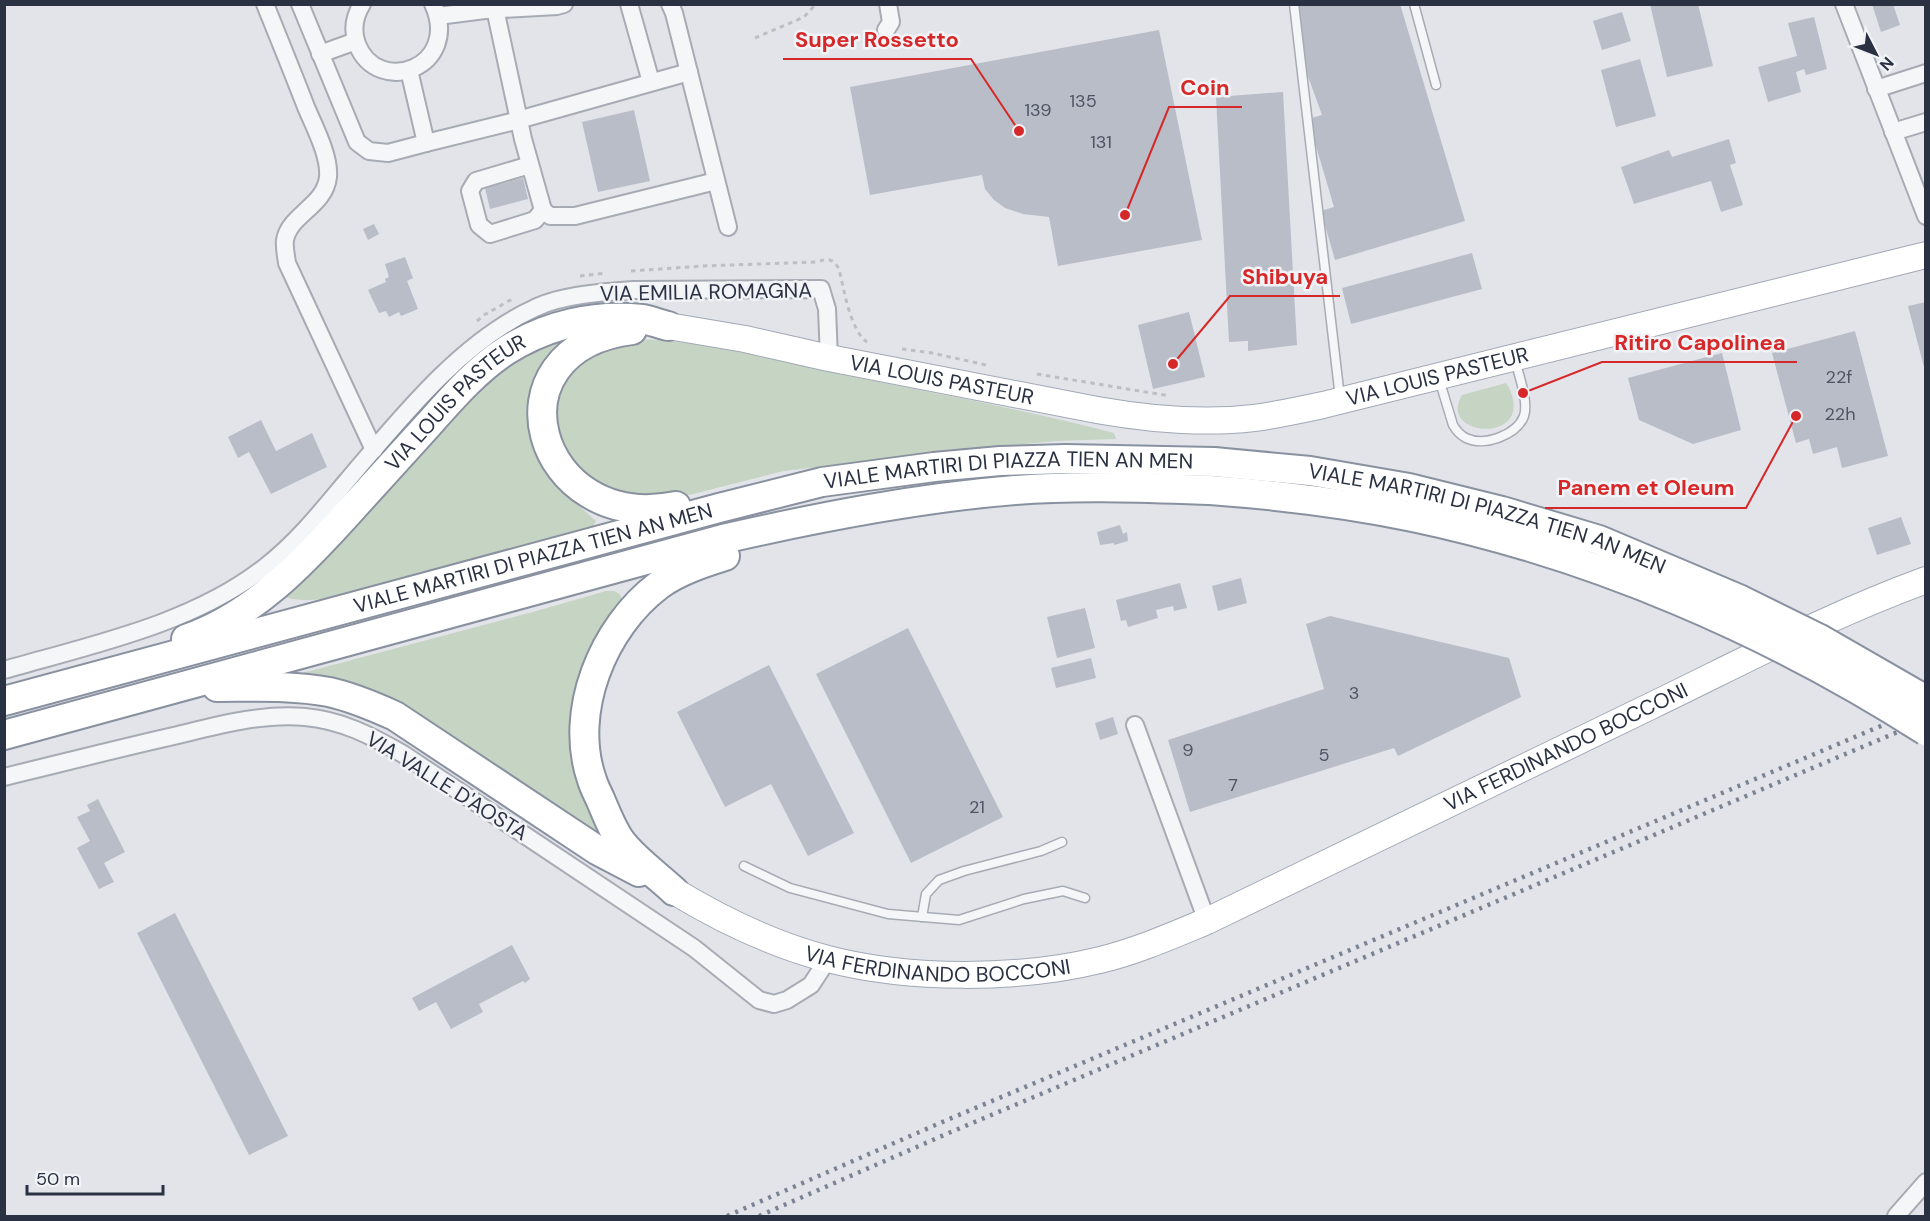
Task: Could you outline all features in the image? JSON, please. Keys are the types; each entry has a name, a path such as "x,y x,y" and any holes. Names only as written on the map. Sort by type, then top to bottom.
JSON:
{"highway":[{"name":"VIA LOUIS PASTEUR","path":"72,684 118,661 192,637 227,620 260,599 313,552 461,389 506,351 554,327 581,320 644,319 668,326"},
{"path":"668,326 619,332 596,339 572,352 553,375 542,405 541,421 548,446 562,470 577,485 593,496 614,506 643,510 664,508 772,484 822,482"},
{"name":"VIALE MARTIRI DI PIAZZA TIEN AN MEN","path":"72,684 707,511 822,482 934,467 1000,461 1066,459 1212,476 1310,500 1413,517 1500,538 1577,562 1654,591 1791,653 1926,731"},
{"name":"VIALE MARTIRI DI PIAZZA TIEN AN MEN","path":"4,735 723,539 824,517 968,494 1310,471 1409,488 1502,511 1599,540 1740,600 1809,633 1926,700"},
{"path":"674,891 622,844 591,779 586,742 585,709 593,678 610,642 639,602 660,585 682,572 764,546 850,526 918,501"},
{"path":"4,701 72,684"},
{"path":"185,686 297,688 329,692 365,703 394,716 423,734 597,850 674,891"}],"main road":[{"name":"VIA LOUIS PASTEUR","path":"668,326 745,339 829,358 1127,416 1227,420 1255,418 1341,401 1926,255"},
{"name":"VIA FERDINANDO BOCCONI","path":"674,891 734,924 828,959 918,973 1006,974 1054,969 1099,960 1142,948 1207,921 1799,632 1879,597 1926,580"}],"street":[{"path":"265,4 321,143 328,176 316,202 287,232 285,239 287,262 374,450"},
{"path":"300,4 357,142 369,151 388,153 519,120 689,72"},
{"path":"362,4 354,27 356,41 360,51 376,67 387,71 409,70 422,64 432,55 441,30 436,10 564,4"},
{"path":"629,4 651,82"},
{"path":"670,4 728,227"},
{"path":"886,30 891,22 888,4"},
{"path":"1844,4 1926,216"},
{"path":"494,7 530,165 543,210 550,216 574,216 716,181"},
{"path":"321,54 356,41"},
{"path":"409,70 426,143"},
{"path":"1876,89 1926,73"},
{"path":"1893,132 1926,122"},
{"path":"530,165 476,181 470,191 479,225 490,234 535,220 543,210"},
{"name":"VIA EMILIA ROMAGNA","path":"4,670 149,628 224,594 264,568 300,536 374,450 455,362 481,340 537,307 576,296 633,290 821,289 827,309 829,358"},
{"name":"VIA VALLE D'AOSTA","path":"4,777 169,737 274,715 306,717 336,723 357,730 403,754 694,948 759,1000 774,1004 793,997 811,985 828,959"},
{"path":"1135,725 1207,921"},
{"path":"1896,1216 1926,1182"}],"lane":[{"path":"1294,4 1341,401"},
{"path":"1414,4 1436,85"},
{"path":"1438,376 1453,425 1457,431 1466,438 1476,441 1495,438 1511,431 1524,416 1525,400 1514,357"},
{"path":"922,917 926,894 939,880 964,871 1041,851 1062,842"},
{"path":"744,866 790,888 888,914 959,920 1024,899 1063,891 1085,898"}],"path":[{"path":"755,38 804,16 816,4"}],"green space":[{"path":"578,331 549,366 556,479 579,506 596,521 590,531 334,597 300,600 280,595 445,421 512,359"},
{"path":"628,339 681,342 735,351 1046,416 1114,433 1116,439 1056,441 784,471 644,504 575,472 550,424 570,367"},
{"path":"1506,383 1513,400 1512,414 1505,423 1494,428 1482,429 1461,419 1458,408 1462,395"},
{"path":"606,591 620,594 623,602 581,684 616,848 304,677 304,672"}],"building":[{"path":"1297,4 1400,4 1465,221 1335,260 1321,211 1334,207 1308,119 1322,115 1302,60"},
{"path":"1650,4 1698,4 1713,66 1667,77"},
{"path":"1872,4 1893,4 1900,25 1881,32"},
{"path":"1622,12 1631,41 1602,50 1593,21"},
{"path":"1814,17 1827,69 1806,75 1804,69 1796,72 1801,92 1768,102 1758,67 1797,56 1788,23"},
{"path":"1159,30 1202,240 1058,266 1049,217 1023,214 1005,208 985,189 982,175 870,195 850,87"},
{"path":"1640,59 1656,116 1616,127 1601,70"},
{"path":"1283,92 1297,345 1248,351 1248,341 1229,342 1216,97"},
{"path":"634,110 650,181 598,192 582,122"},
{"path":"1729,139 1736,163 1730,165 1743,205 1721,212 1711,181 1634,204 1621,167 1669,150 1672,157"},
{"path":"523,178 528,199 490,209 485,188"},
{"path":"374,224 379,234 368,240 363,229"},
{"path":"1472,253 1482,289 1351,324 1342,288"},
{"path":"405,257 413,278 407,281 418,309 401,316 399,312 389,317 386,311 379,313 368,290 386,282 385,279 389,277 385,264"},
{"path":"1926,302 1926,371 1925,371 1908,306"},
{"path":"1189,312 1205,377 1153,389 1138,325"},
{"path":"1855,331 1888,456 1842,468 1837,447 1813,454 1809,439 1796,443 1772,353"},
{"path":"1722,353 1741,430 1693,444 1639,420 1628,378"},
{"path":"261,420 276,451 312,433 327,467 271,494 249,452 238,458 228,437"},
{"path":"1901,517 1911,544 1877,555 1868,528"},
{"path":"1120,525 1123,534 1127,532 1128,541 1114,545 1114,543 1100,545 1097,532"},
{"path":"1241,578 1247,603 1218,611 1212,586"},
{"path":"1180,583 1187,608 1174,611 1173,606 1156,610 1158,618 1128,627 1126,620 1121,621 1116,600"},
{"path":"1085,608 1095,648 1057,658 1047,617"},
{"path":"1330,616 1509,658 1521,697 1398,756 1394,748 1190,812 1168,740 1324,689 1306,624"},
{"path":"908,628 1003,817 911,863 816,674"},
{"path":"1091,658 1096,678 1056,688 1051,668"},
{"path":"769,665 854,833 808,856 771,784 725,807 677,712"},
{"path":"1113,717 1118,734 1100,740 1095,723"},
{"path":"98,799 125,852 104,863 114,882 99,889 77,848 90,841 77,817 90,811 87,805"},
{"path":"175,913 288,1136 249,1155 137,933"},
{"path":"512,945 530,979 525,983 523,981 479,1004 483,1012 451,1029 436,1002 419,1011 412,998"}],"railway":[{"path":"727,1216 947,1120 1926,707"},
{"path":"759,1216 951,1132 1926,720"}],"place":[{"name":"Super Rossetto","path":"1019,131"},
{"name":"Coin","path":"1125,215"},
{"name":"Shibuya","path":"1173,364"},
{"name":"Ritiro Capolinea","path":"1523,393"},
{"name":"Panem et Oleum","path":"1796,416"}]}
